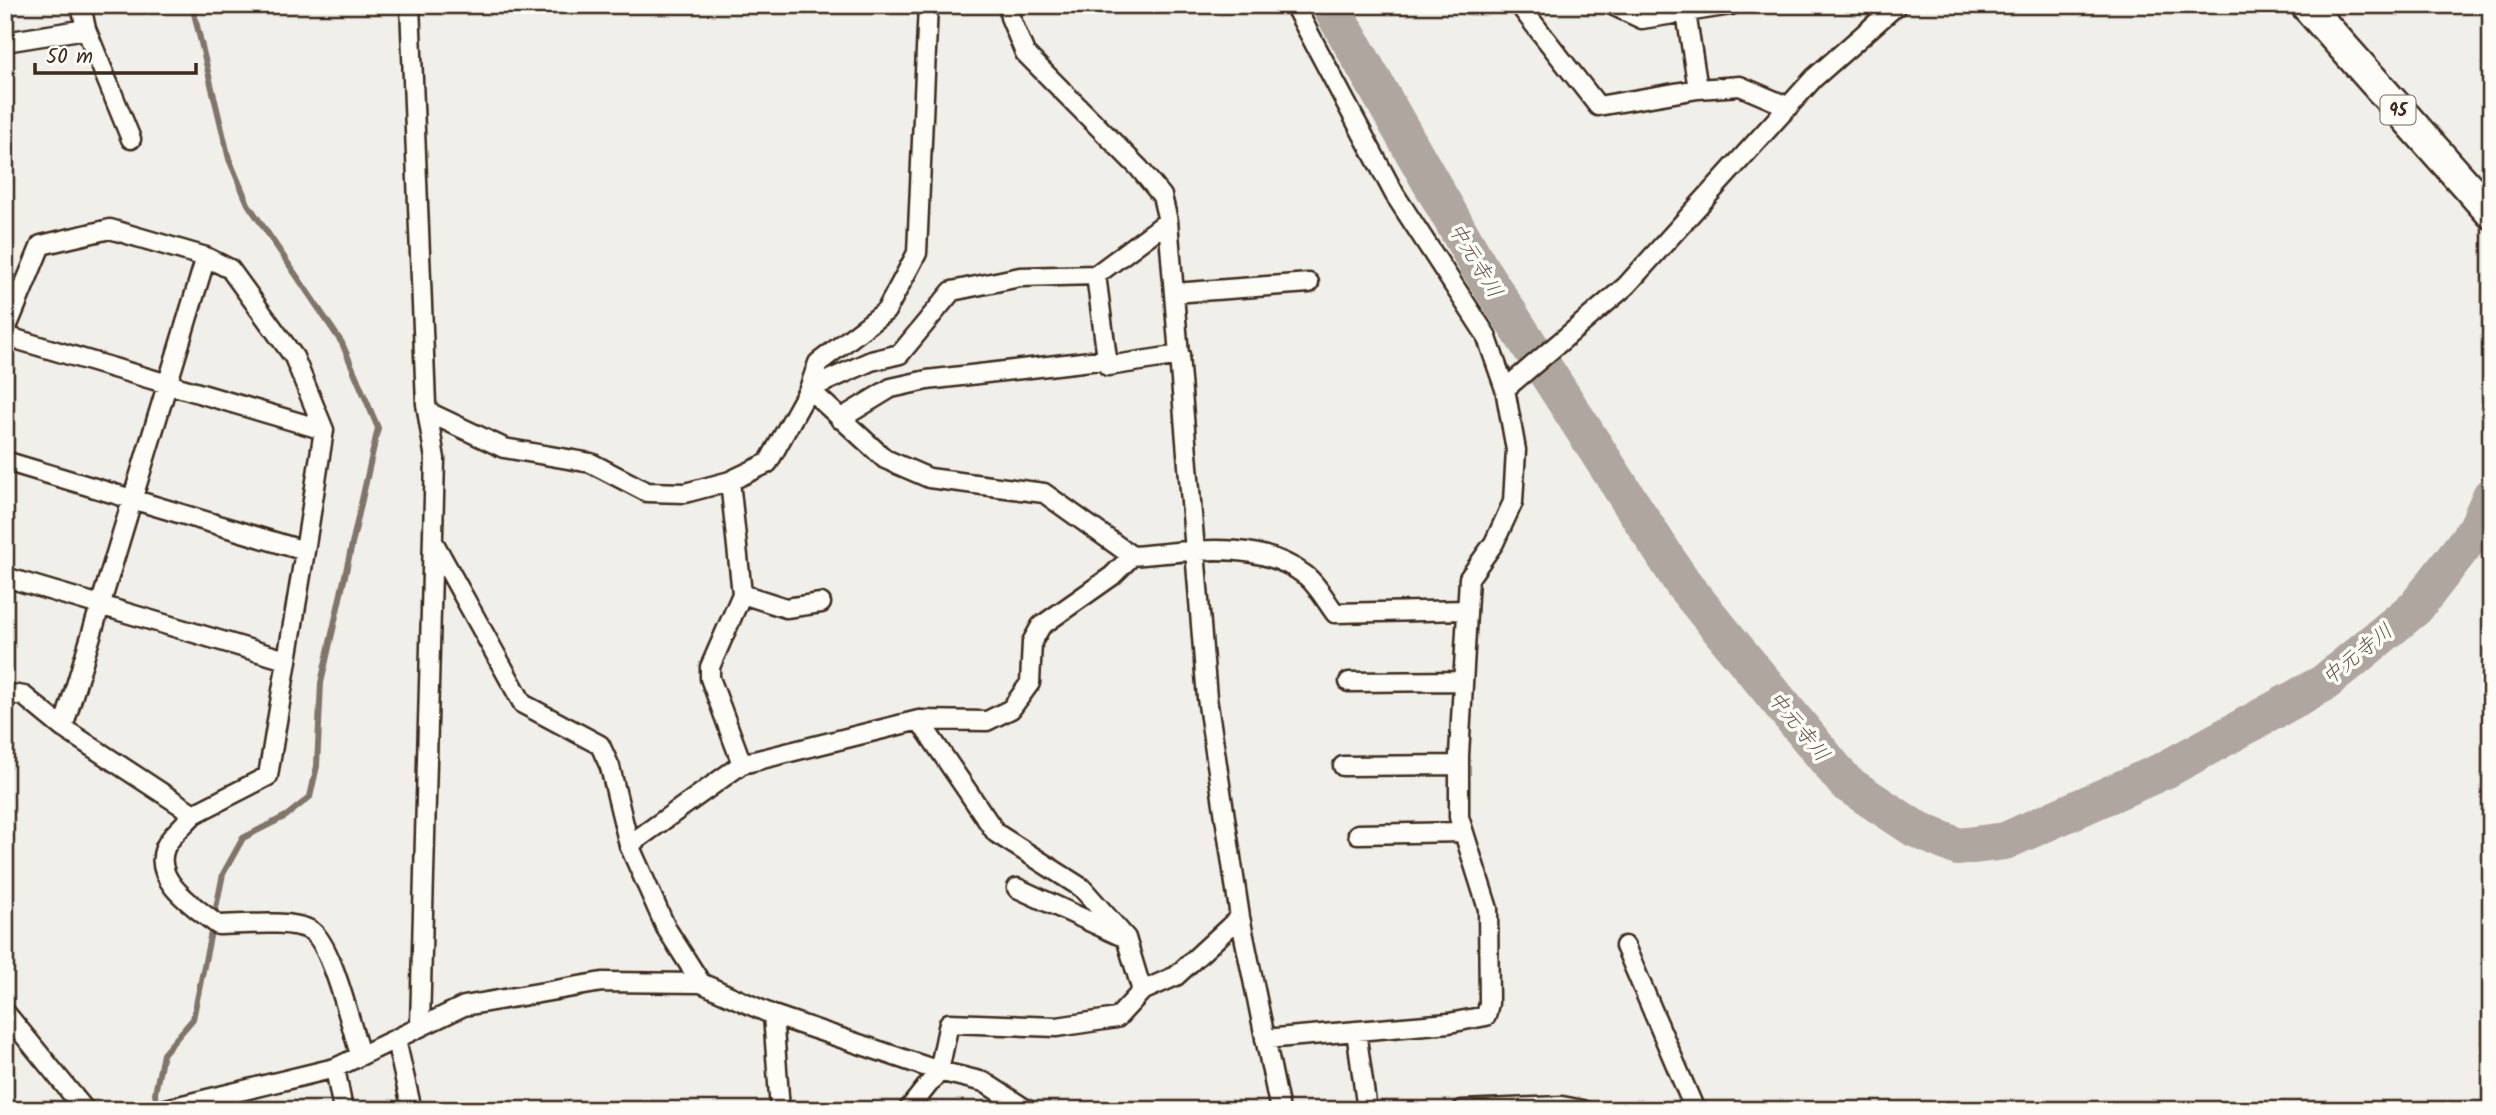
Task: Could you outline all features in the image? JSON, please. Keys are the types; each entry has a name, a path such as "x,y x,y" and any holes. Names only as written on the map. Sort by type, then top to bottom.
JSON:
{"main road":[{"name":"95","path":"2305,5 2491,213"}],"street":[{"path":"81,5 86,29 131,139"},
{"path":"410,5 428,412 435,459 420,1025"},
{"path":"428,412 504,447 591,463 647,492 685,493 730,481 768,463 809,389 818,363 886,311 917,253 928,5"},
{"path":"1009,5 1010,17 1025,53 1139,168 1162,195 1168,221 1180,355 1207,698 1240,917 1280,1110"},
{"path":"1265,1039 1449,1023 1486,1016 1489,1003 1488,909 1459,817 1465,610 1469,578 1494,543 1513,502 1516,450 1505,389 1486,335 1395,195 1294,5"},
{"path":"1529,5 1523,10 1598,106 1698,89 1741,86 1789,107"},
{"path":"1612,5 1642,19 1731,5"},
{"path":"1505,389 1626,286 1814,78 1897,5"},
{"path":"1686,13 1698,89"},
{"path":"5,42 86,29"},
{"path":"809,389 871,361 900,354 952,292 1020,277 1096,275 1168,221"},
{"path":"324,430 5,334 41,245 110,229 206,257 230,269 294,357 324,430 268,776 194,814 166,846 162,862 166,878 218,925 296,925 311,930 324,946 360,1054"},
{"path":"63,728 206,257"},
{"path":"1096,275 1108,366 1180,355"},
{"path":"1174,293 1310,282"},
{"path":"840,419 891,388 927,380 1108,359"},
{"path":"809,389 885,459 929,478 1044,493 1132,556 1245,550 1283,562 1307,576 1335,613 1465,610"},
{"path":"5,461 305,551"},
{"path":"730,481 742,594 710,667 710,678 742,764"},
{"path":"432,541 523,704 600,745 610,766 629,845 666,928 701,983"},
{"path":"629,845 742,764 919,720 986,721 1011,709 1030,684 1032,642 1041,626 1112,576 1132,556"},
{"path":"5,577 286,660"},
{"path":"742,594 786,608 821,603"},
{"path":"1349,682 1462,681"},
{"path":"5,693 24,696 63,728 194,814"},
{"path":"919,720 996,833 1082,888 1126,938 1142,991"},
{"path":"1343,766 1459,765"},
{"path":"1358,834 1463,832"},
{"path":"1017,888 1126,938"},
{"path":"908,1110 939,1071 949,1023 1057,1027 1116,1018 1142,991 1176,976 1240,917"},
{"path":"1625,946 1695,1110"},
{"path":"166,1109 335,1068 464,1006 602,982 701,983 773,1015 939,1071 984,1082 1027,1110"},
{"path":"5,1012 85,1110"},
{"path":"773,1015 780,1110"},
{"path":"1356,1031 1367,1110"},
{"path":"396,1040 412,1110"},
{"path":"335,1068 343,1110"},
{"path":"1462,1110 1583,1110"}],"waterway":[{"path":"157,1110 155,1093 163,1054 193,1019 223,874 243,838 286,816 310,797 317,766 321,683 378,428 342,343 248,204 229,159 192,5"},
{"name":"中元寺川","path":"1330,5 1479,267 1683,584 1846,783 1914,828 1958,847 2005,841 2165,770 2324,683 2416,607 2477,528 2491,496"}]}
